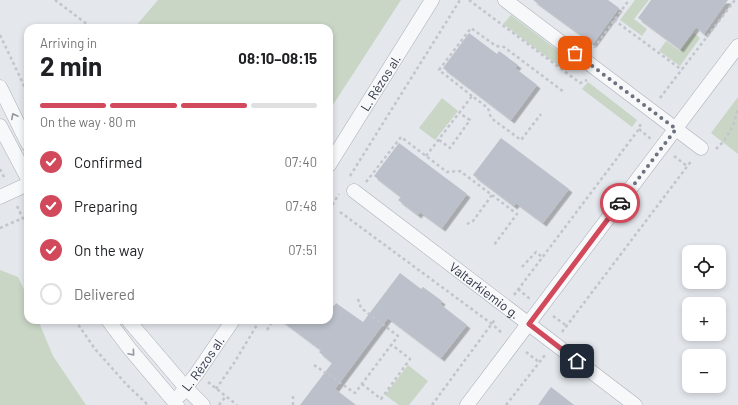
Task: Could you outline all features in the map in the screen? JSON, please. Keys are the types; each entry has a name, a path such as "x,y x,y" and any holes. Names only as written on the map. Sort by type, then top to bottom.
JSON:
{"street":[{"name":"L. Rėzos al.","path":"333,159 432,0"},
{"path":"505,0 701,148"},
{"path":"467,405 738,46"},
{"path":"0,87 24,136"},
{"path":"0,126 24,171"},
{"path":"0,197 24,186"},
{"name":"Valtarkiemio g.","path":"351,192 506,306 634,405"},
{"path":"111,324 175,404"},
{"path":"131,324 186,388 203,405"},
{"name":"L. Rėzos al.","path":"175,404 230,324"}],"path":[{"path":"55,0 87,24"},
{"path":"349,178 460,0"},
{"path":"469,0 580,83 588,80"},
{"path":"593,50 629,0"},
{"path":"432,405 639,129 642,121 650,110 735,0"},
{"path":"614,20 682,70"},
{"path":"541,114 521,140 491,118 488,108 439,70 471,28 496,46 504,47 564,92"},
{"path":"0,35 24,86"},
{"path":"426,156 472,96"},
{"path":"701,148 714,150 719,147 733,126 738,109"},
{"path":"439,140 450,148 470,120 459,113"},
{"path":"733,126 738,124"},
{"path":"333,207 351,192 401,137 447,172 460,171 517,214 494,245"},
{"path":"506,405 687,166"},
{"path":"467,224 473,221 492,195"},
{"path":"340,212 492,324 539,362"},
{"path":"0,228 23,218"},
{"path":"522,267 536,252 542,257"},
{"path":"314,364 355,393 392,345 398,336 361,308 358,300"},
{"path":"78,324 95,349 127,385 148,405"},
{"path":"216,389 258,324"},
{"path":"267,330 271,324"},
{"path":"362,384 381,399 410,359 392,345"},
{"path":"292,405 293,393"},
{"path":"219,405 226,396"}],"green space":[{"path":"158,0 401,0 333,105 333,24 137,24"},
{"path":"635,0 649,0 634,19 647,29 642,36 620,20"},
{"path":"511,15 569,59 566,63 560,67 503,24"},
{"path":"694,33 700,38 680,66 659,51 666,41 680,51"},
{"path":"588,82 637,120 632,127 582,89"},
{"path":"738,97 738,154 711,133"},
{"path":"442,98 458,111 435,140 419,128"},
{"path":"0,270 18,277 24,290 24,324 40,324 53,356 86,405 0,405"},
{"path":"408,365 428,381 409,405 399,405 385,395"}],"building":[{"path":"533,0 608,0 619,8 593,44"},
{"path":"651,0 728,0 704,34 696,27 680,49 638,18"},
{"path":"469,33 497,54 499,51 518,65 515,68 537,85 511,120 443,68"},
{"path":"501,138 569,189 543,223 516,203 514,206 473,175"},
{"path":"399,143 467,194 442,228 420,212 418,215 398,200 401,197 374,176"},
{"path":"400,273 421,289 423,287 442,301 440,304 467,325 441,358 388,318 335,389 356,405 300,405 332,363 319,352 321,350 286,324 333,324 333,305 334,306 336,303 363,322"},
{"path":"551,387 574,405 538,405"}],"way so far":[{"path":"575,53 676,129 620,203"}],"route":[{"path":"577,361 529,324 620,203"}]}
